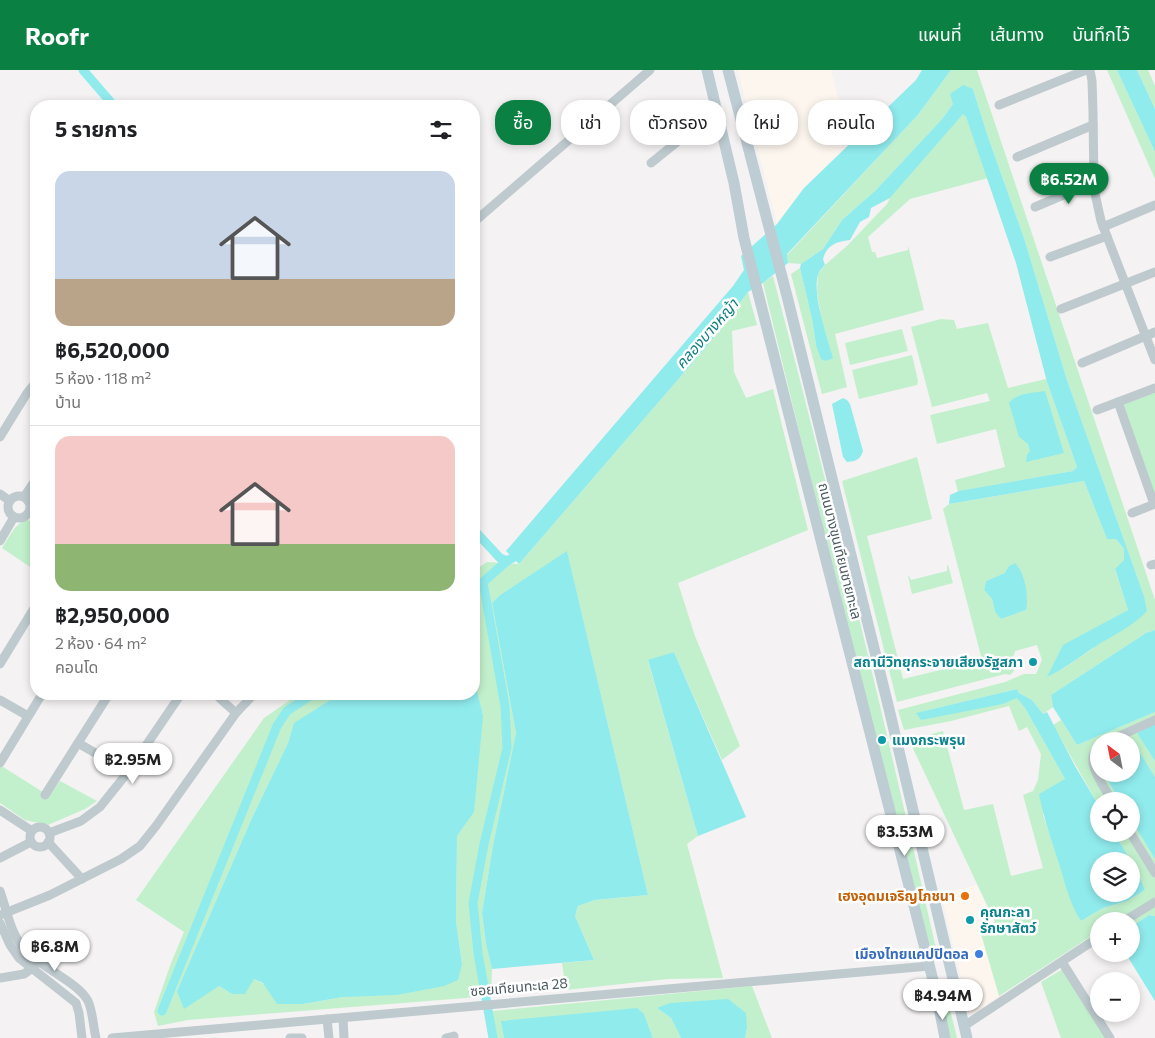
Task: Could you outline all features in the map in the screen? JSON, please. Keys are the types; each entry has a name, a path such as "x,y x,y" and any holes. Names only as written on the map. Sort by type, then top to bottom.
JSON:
{"main road":[{"name":"ถนนบางขุนเทียนชายทะเล","path":"707,70 714,100"},
{"name":"ถนนบางขุนเทียนชายทะเล","path":"728,70 786,289 967,1038"},
{"name":"ถนนบางขุนเทียนชายทะเล","path":"725,145 744,238 928,960 945,1038"},
{"path":"902,770 919,862 940,954 937,959 928,960"},
{"path":"935,988 937,976 944,975 960,1038"}],"street":[{"path":"480,217 650,70"},
{"path":"999,104 1086,70"},
{"path":"1090,70 1092,82 1094,182 1103,226 1155,360"},
{"path":"1017,157 1093,124"},
{"path":"651,164 674,145"},
{"path":"1035,207 1094,182"},
{"path":"1103,226 1155,205"},
{"path":"1050,257 1107,236"},
{"path":"1061,309 1155,272"},
{"path":"1082,363 1155,332"},
{"path":"1097,410 1155,388"},
{"path":"0,437 30,390"},
{"path":"1118,402 1154,504 1132,513"},
{"path":"24,497 30,488"},
{"path":"0,494 10,501"},
{"path":"30,504 24,497 18,496 10,501 8,510 14,517 30,517"},
{"path":"0,541 14,517"},
{"path":"0,664 30,615"},
{"path":"0,700 28,716"},
{"path":"0,763 38,700"},
{"path":"45,795 105,700"},
{"path":"49,832 81,821 95,811 128,772 178,700"},
{"path":"222,700 236,713"},
{"path":"4,914 50,895 131,853 148,838 236,713 248,700"},
{"path":"1128,732 1155,720"},
{"path":"78,743 128,772"},
{"path":"0,810 32,831"},
{"path":"37,827 41,827 49,832 50,839 42,847 34,845 30,838 32,831 37,827"},
{"path":"0,858 31,842"},
{"path":"48,842 82,878"},
{"path":"1136,842 1155,873"},
{"path":"0,891 4,914 19,943 35,965 76,1003 82,1038"},
{"path":"1139,912 1155,902"},
{"path":"0,923 15,952 78,990 86,998 96,1038"},
{"path":"964,1026 1090,943"},
{"name":"ซอยเทียนทะเล 28","path":"112,1038 327,1020 928,960"},
{"path":"1062,962 1110,1038"},
{"path":"0,978 24,974 35,965"},
{"path":"76,1003 86,998"},
{"path":"343,1018 344,1038"},
{"path":"327,1020 329,1038"},
{"path":"290,1038 302,1038"}],"shaded area":[{"path":"738,70 831,70 839,100 808,100 808,145 849,145 804,188 777,224 757,145 798,145 798,100 746,100"},
{"path":"977,885 1022,981 970,1015 941,894"}],"green space":[{"path":"951,70 977,70 1155,600 1155,630 1146,633 1051,695 1053,707 1043,714 1032,700 1019,693 1017,689 917,713 1003,704 1017,697 1065,779 1043,815 1077,914 1081,921 1090,916 1090,937 999,996 979,927 995,922 909,740 943,731 964,810 993,804 1011,876 1043,868 1023,795 1033,791 1038,780 1041,754 1027,727 1019,731 1009,706 951,721 904,730 898,710 1005,682 1024,674 1036,674 1042,660 1037,645 1015,651 1012,661 1014,671 1010,675 1005,674 897,702 842,481 917,457 932,519 867,536 903,679 982,660 943,509 949,504 1084,481 1107,539 1116,539 1124,549 1124,560 1115,570 1128,610 1108,621 1061,670 1092,649 1144,596 1067,380 1024,238 973,89 953,104 942,119 876,190 842,220 823,249 801,264 788,263 787,255 890,145 893,145 893,142 917,116","holes":["1009,566 1018,566 1025,584 1026,610 1001,619 995,612 992,599 984,590 986,581 1006,573"]},
{"path":"1107,70 1117,70 1155,152 1155,179"},
{"path":"1137,70 1148,70 1155,86 1155,109"},
{"path":"963,113 988,178 910,199 868,237 872,252 875,252 877,258 908,250 908,245 924,310 835,334 847,387 822,394 791,274 800,268 816,345 821,316 817,292 818,274 887,204 890,198"},
{"path":"773,276 878,698 937,953 935,955 932,955 831,563 763,283"},
{"path":"748,292 757,325 732,331 734,372 746,398 773,389 808,530 678,583 695,636 740,746 722,760 674,652 648,661 698,836 687,844 723,978 668,979 566,990 562,963 594,960 575,916 578,906 595,900 648,895 567,552 500,595 492,603 516,733 493,845 482,913 486,944 492,969 491,996 188,1020 158,1026 154,1012 184,932 136,900 264,718 290,700 331,700 294,724 288,743 251,820 177,991 219,986 232,994 254,979 303,1004 343,997 462,963 456,921 457,836 474,811 476,700 480,700 480,567 487,562 519,564 707,346"},
{"path":"941,319 954,320 957,329 988,323 1008,388 1046,379 1077,467 1073,471 958,492 955,480 1005,467 996,429 937,444 930,415 990,401 987,393 932,407 911,327"},
{"path":"902,329 908,351 850,365 845,343"},
{"path":"912,355 918,381 917,385 859,399 852,370"},
{"path":"1155,392 1155,499 1122,403"},
{"path":"24,521 30,522 30,567 2,548 16,527"},
{"path":"947,565 953,583 912,594 908,576 911,580 947,571"},
{"path":"1155,712 1155,724 1140,732 1108,732"},
{"path":"1061,720 1077,745 1090,740 1090,782 1109,782 1115,792 1091,792 1053,725"},
{"path":"1140,736 1155,761 1155,777 1140,753"},
{"path":"0,765 49,796 60,781 97,801 85,809 48,825 25,820 0,803"},
{"path":"1140,834 1155,859 1155,916 1149,915 1140,921 1140,912 1096,912 1124,902 1140,902 1140,893 1145,890 1140,878 1140,852 1126,852 1120,842 1140,842"},
{"path":"1063,969 1090,1012 1090,1022 1096,1022 1106,1038 1061,1038 1041,982"},
{"path":"941,979 957,1038 950,1038 939,980"},
{"path":"752,986 772,1038 745,1038 747,1028 657,1008 671,1018 681,1038 653,1038 644,1014 502,1021 504,1038 496,1038 493,1011"}],"water":[{"path":"922,70 951,70 917,116 893,141 893,102 916,80"},
{"path":"1117,70 1137,70 1155,109 1155,152"},
{"path":"963,85 973,89 1024,238 1067,380 1144,596 1147,611 1129,627 1047,677 1063,645 1128,610 1115,569 1124,560 1124,549 1116,539 1107,539 1084,481 949,504 950,495 959,491 1073,471 1077,467 1047,382 1016,263 966,117 963,114 890,198 871,208 869,217 860,222 850,240 836,243 827,250 823,259 825,265 821,269 817,283 821,316 833,358 826,361 821,359 816,345 800,268 801,264 823,249 842,220 876,190 942,119 953,104 950,94"},
{"path":"849,145 890,145 787,254 788,263 763,283 748,292 707,346 519,564 506,551 733,286 744,270 741,256 777,224 804,188"},
{"path":"1045,391 1064,453 1026,462 1030,451 1028,444 1019,437 1009,403 1020,395"},
{"path":"843,398 850,404 863,451 857,459 847,462 843,457 832,404"},
{"path":"567,551 648,895 595,900 578,906 575,916 594,960 492,969 486,944 482,913 493,845 516,733 492,603 500,595"},
{"path":"1015,563 1021,572 1025,585 1026,610 1001,619 995,612 992,599 984,590 986,581 1005,573 1009,566"},
{"path":"1155,630 1155,712 1108,732 1090,732 1090,740 1077,745 1053,707 1051,695 1146,633"},
{"path":"674,652 746,817 698,836 648,660"},
{"path":"1017,689 1019,693 1032,700 1043,714 1047,712 1091,792 1090,842 1120,842 1126,852 1090,852 1090,902 1124,902 1096,912 1090,912 1090,916 1081,921 1067,890 1039,794 1065,779 1025,708 1017,698 1003,704 921,720 916,713"},
{"path":"330,700 479,700 483,716 474,812 457,836 456,921 462,964 458,980 444,986 397,995 343,997 303,1004 277,1004 263,983 254,979 245,994 232,994 219,986 184,1009 177,991 251,820 288,743 294,723"},
{"path":"1155,724 1155,761 1140,738 1139,732"},
{"path":"1140,753 1155,777 1155,859 1140,834 1140,792 1115,792 1109,782 1140,782"},
{"path":"1140,878 1145,890 1140,893"},
{"path":"1149,915 1155,916 1155,1001 1140,977 1140,972 1137,972 1131,962 1140,962 1140,921"},
{"path":"728,999 746,1013 747,1028 745,1038 681,1038 671,1018 657,1008 670,1003"},
{"path":"637,1008 644,1014 653,1038 504,1038 501,1021"}],"waterway":[{"path":"83,70 109,100"},
{"name":"คลองบางหญ้า","path":"480,536 500,558 507,561 514,557 521,549"},
{"path":"480,585 507,561"},
{"path":"483,582 505,706 507,748 484,844 473,903 478,953 493,1038"},
{"path":"162,1011 277,726 287,711 304,700"}],"place":[{"name":"สถานีวิทยุกระจายเสียงรัฐสภา","path":"1033,662"},
{"name":"แมงกระพรุน","path":"882,740"},
{"name":"เฮงอุดมเจริญโภชนา","path":"965,896"},
{"name":"คุณกะลา รักษาสัตว์","path":"970,920"},
{"name":"เมืองไทยแคปปิตอล","path":"979,954"}]}
